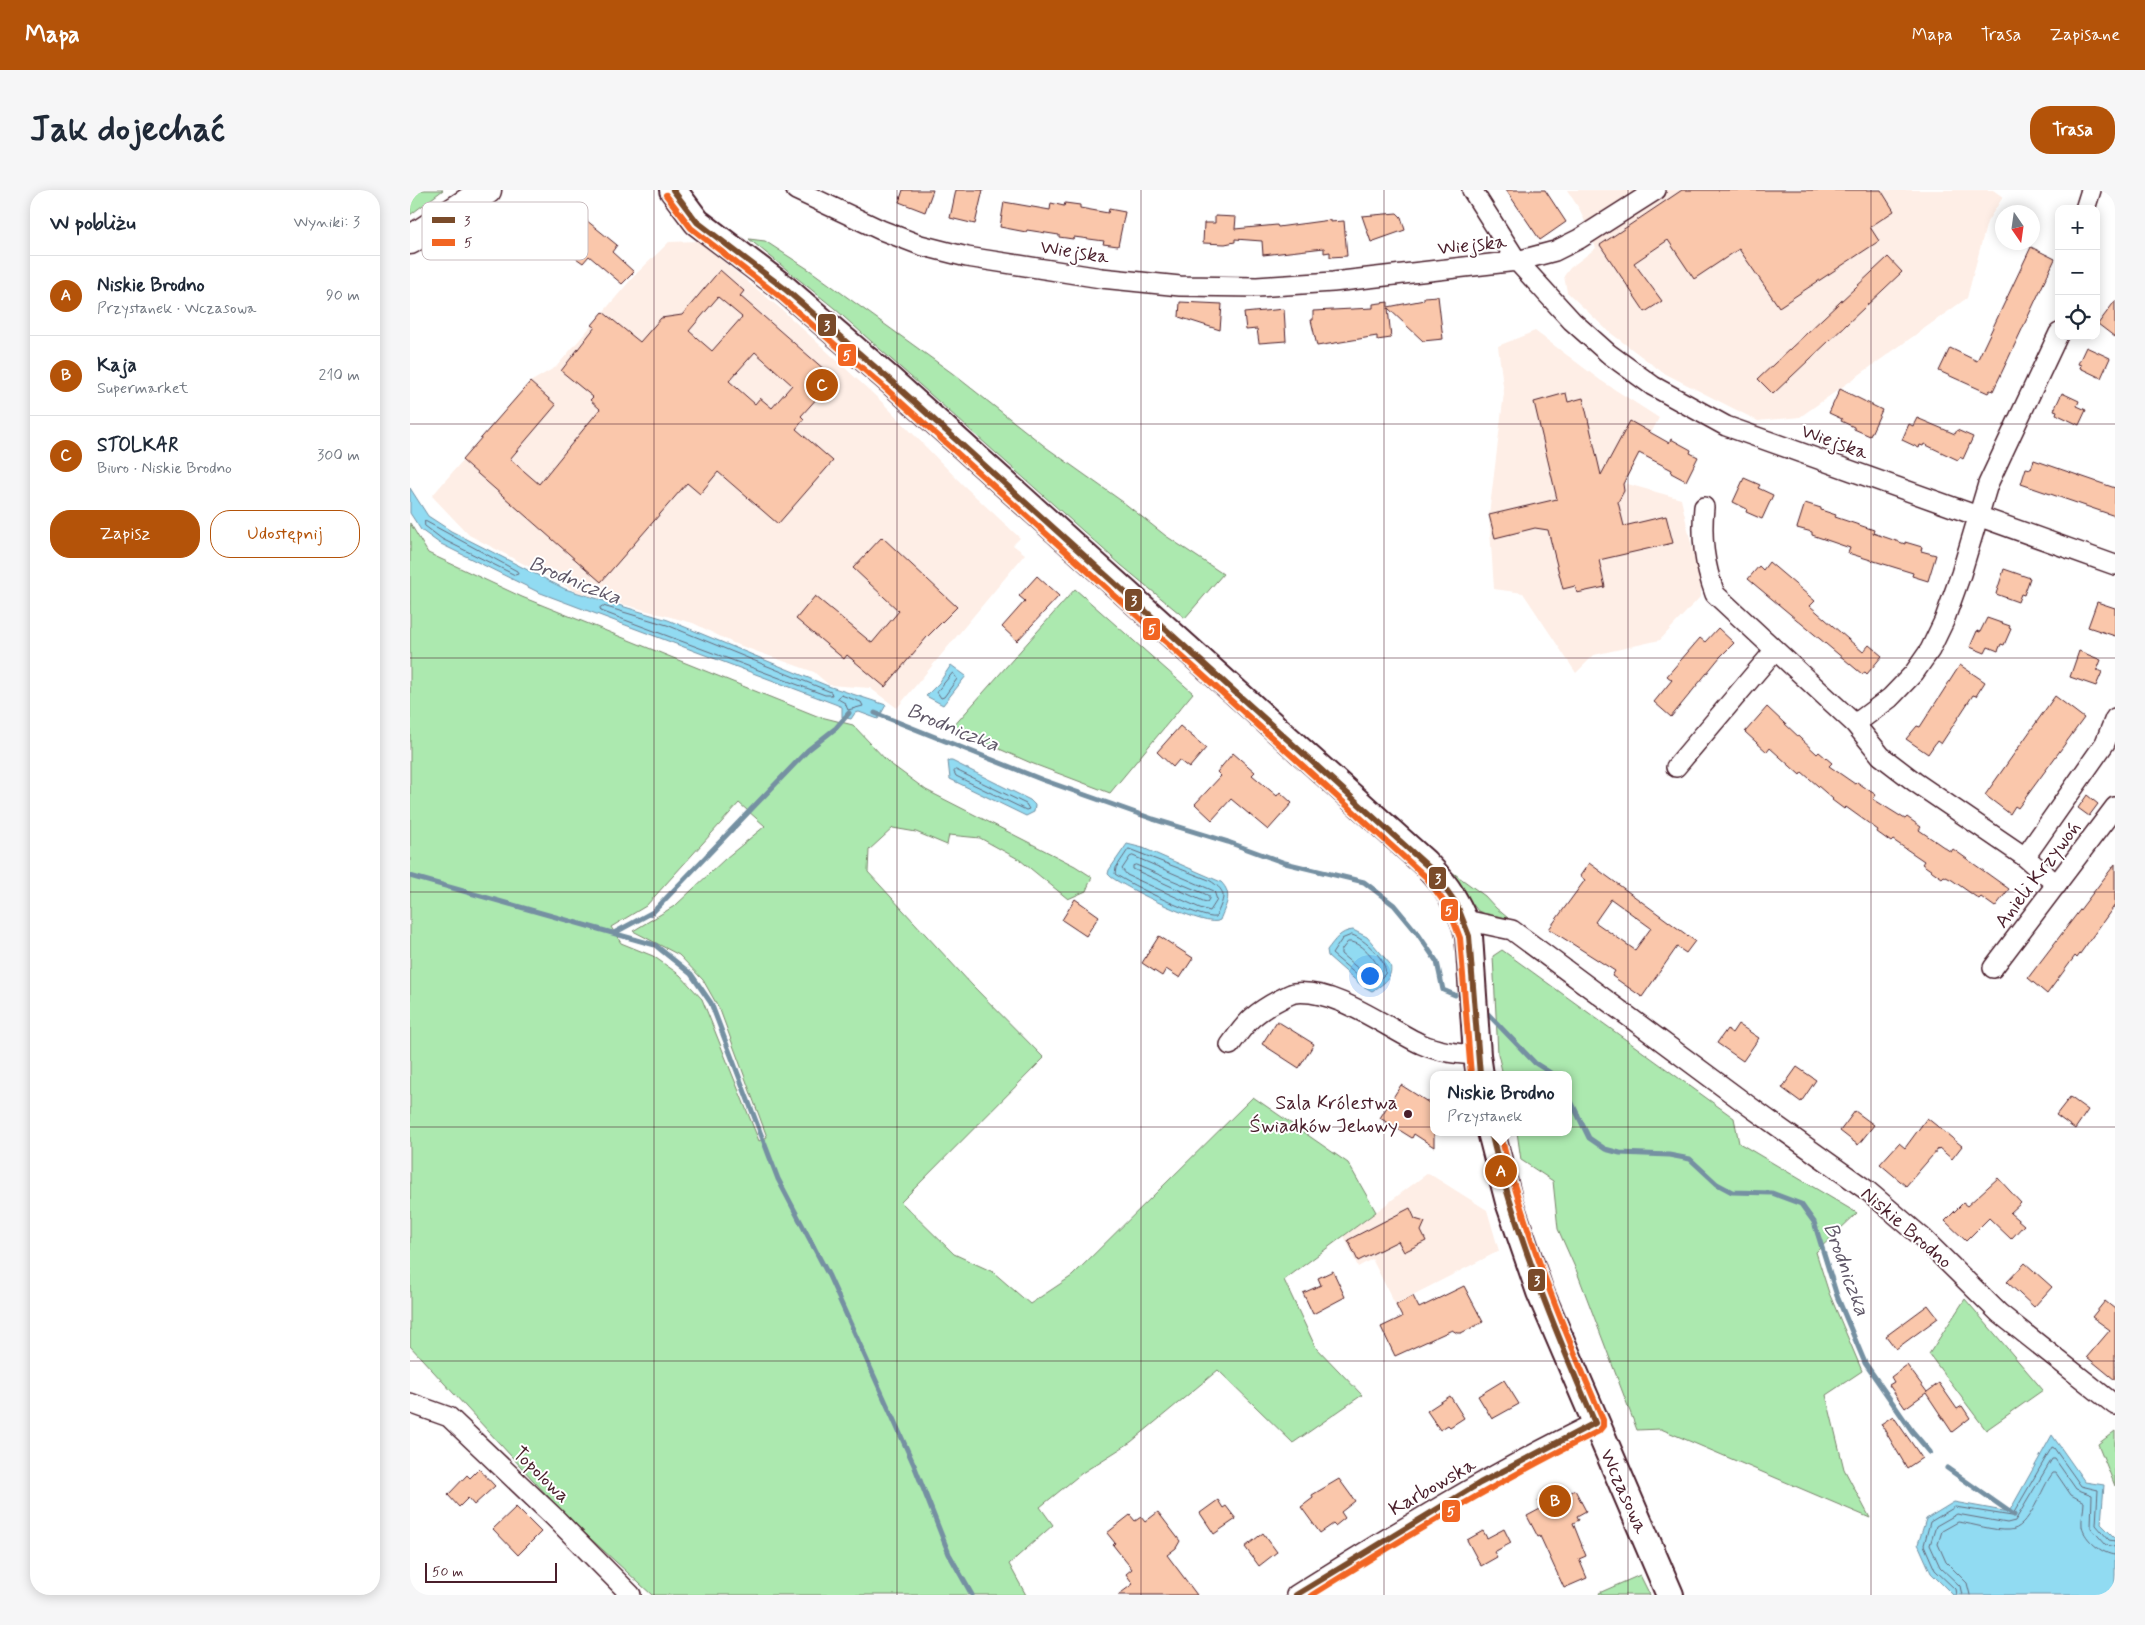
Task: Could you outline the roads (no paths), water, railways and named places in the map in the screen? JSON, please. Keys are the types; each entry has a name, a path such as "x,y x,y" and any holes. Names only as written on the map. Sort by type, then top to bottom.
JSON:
{"main road":[{"path":"469,202 487,190"},
{"path":"410,240 422,232"}],"street":[{"path":"673,190 697,222 785,289 890,380 1444,882 1465,920 1471,956 1478,1065 1422,1044 1335,999 1315,994 1293,993 1260,1010 1230,1044"},
{"name":"Wiejska","path":"796,190 920,246 967,257 1101,278 1180,286 1257,287 1333,282 1517,261 1572,321 1610,354 1653,386 1726,426 2115,565"},
{"path":"1472,190 1517,261 1555,251 1579,239 1656,190"},
{"path":"2086,205 2091,190"},
{"path":"1855,724 1890,698 1914,673 1930,650 1944,620 1961,574 1988,484 2056,340"},
{"path":"1704,507 1701,532 1709,577 1715,594 1855,724 1881,756 2025,857 2057,885"},
{"path":"1676,767 1776,650"},
{"path":"2025,857 2113,729"},
{"name":"Anieli Krzywoń","path":"1993,968 2115,807"},
{"name":"Niskie Brodno","path":"1465,920 1512,930 1749,1106 1868,1191 1924,1238 1999,1313 2115,1405"},
{"name":"Wczasowa","path":"1492,1136 1521,1239 1550,1316 1670,1595"},
{"name":"Topolowa","path":"410,1403 449,1417 554,1517 631,1595"},
{"name":"Karbowska","path":"1296,1595 1413,1522 1547,1446 1595,1423"}],"water":[{"path":"410,488 428,516 451,531 565,589 668,620 828,686 886,705 878,719 859,712 855,713 851,719 842,717 842,707 835,704 538,592 439,543 421,530 410,513"},
{"path":"951,665 966,676 943,705 926,696 939,683"},
{"path":"948,761 952,761 1030,800 1035,805 1034,812 1026,816 950,779"},
{"path":"1127,844 1143,848 1221,882 1228,896 1220,920 1200,919 1166,906 1111,877 1108,874 1109,870"},
{"path":"1353,930 1367,937 1390,964 1391,969 1387,980 1372,991 1361,985 1328,956 1327,950 1335,940 1341,934"},
{"path":"2052,1435 2085,1482 2104,1485 2101,1524 2115,1538 2115,1595 1953,1595 1931,1573 1918,1544 1926,1519 1954,1502 2009,1512"}],"waterway":[{"path":"614,933 653,912 808,750 836,728 849,713"},
{"name":"Brodniczka","path":"875,713 1043,780 1153,819 1228,842 1285,863 1364,882 1394,905 1418,934 1437,962 1443,990 1455,995"},
{"path":"410,876 655,945 691,974 711,1003 778,1179 829,1276 914,1465 949,1554 972,1595"},
{"name":"Brodniczka","path":"1488,1014 1535,1063 1548,1071"},
{"name":"Brodniczka","path":"1572,1103 1589,1138 1605,1149 1620,1153 1669,1155 1690,1159 1717,1184 1732,1192 1772,1193 1801,1204 1814,1222 1837,1296 1865,1363 1912,1431 1930,1452"},
{"name":"Brodniczka","path":"1947,1468 2014,1515"}],"place":[{"name":"STOLKAR","path":"822,385"},
{"name":"Sala Królestwa Świadków Jehowy","path":"1408,1114"},
{"name":"Niskie Brodno","path":"1501,1171"},
{"name":"Kaja","path":"1555,1501"}]}
